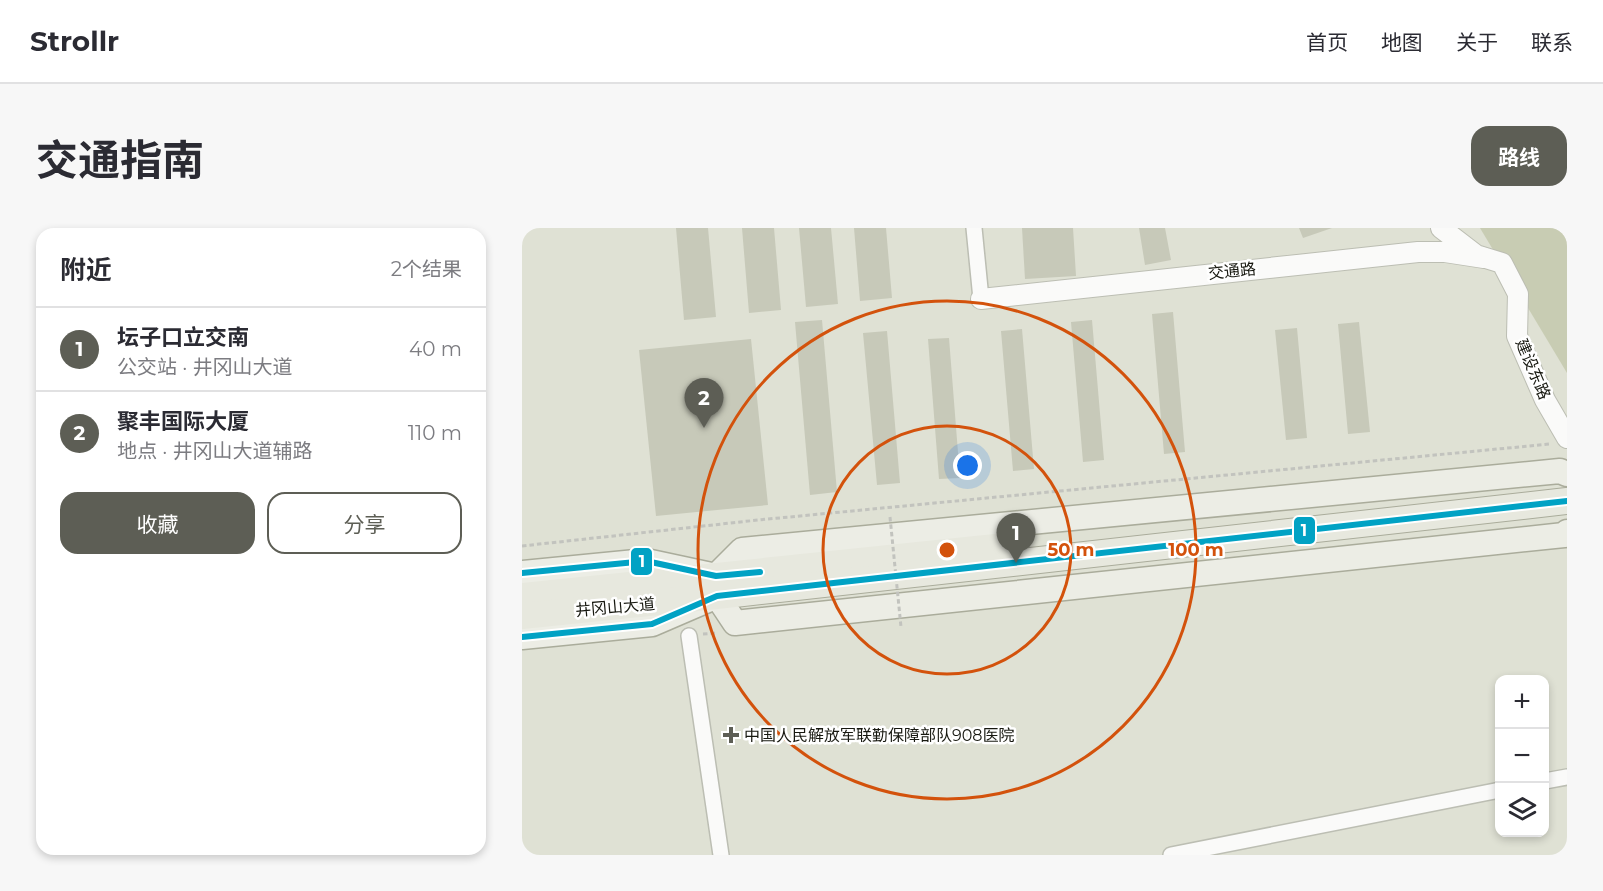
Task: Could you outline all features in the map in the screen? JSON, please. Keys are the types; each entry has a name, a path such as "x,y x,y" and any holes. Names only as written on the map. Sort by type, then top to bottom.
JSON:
{"highway":[{"name":"井冈山大道","path":"522,615 649,594 1567,489"},
{"name":"井冈山大道","path":"717,586 1567,501"},
{"name":"井冈山大道","path":"522,596 649,594"}],"main road":[{"path":"522,637 652,624 717,586 742,550 1548,472 1560,471 1567,474"},
{"path":"522,573 646,561 717,586 735,623 1564,535 1567,532"}],"street":[{"path":"974,228 981,298"},
{"name":"建设东路","path":"1442,228 1476,255 1502,263 1518,294 1517,336 1560,441"},
{"name":"交通路","path":"981,298 1418,252 1445,252 1484,258"},
{"path":"689,636 721,855"},
{"path":"1549,780 1567,777"},
{"path":"1171,855 1495,791"}],"path":[{"path":"522,546 758,520 1560,441"},
{"path":"890,517 901,627"}],"green space":[{"path":"1480,228 1567,228 1567,373"}],"building":[{"path":"676,228 708,228 716,317 684,320"},
{"path":"742,228 774,228 781,310 749,313"},
{"path":"799,228 831,228 838,304 806,307"},
{"path":"854,228 886,228 892,298 860,301"},
{"path":"1022,228 1073,228 1076,276 1025,279"},
{"path":"1139,228 1165,228 1171,260 1145,265"},
{"path":"1299,228 1332,228 1303,238"},
{"path":"1173,312 1185,452 1164,454 1152,314"},
{"path":"822,320 837,492 810,495 795,322"},
{"path":"1092,320 1104,460 1083,462 1071,322"},
{"path":"1359,322 1370,432 1348,434 1338,324"},
{"path":"1297,328 1307,438 1286,440 1275,330"},
{"path":"1022,329 1034,469 1013,471 1001,331"},
{"path":"887,331 900,483 877,485 863,333"},
{"path":"949,338 960,478 939,479 928,339"},
{"path":"751,339 768,505 656,516 639,350"}],"transit line":[{"name":"1","path":"522,637 652,624 717,596 1567,501"},
{"name":"1","path":"522,573 646,561 716,576 760,572"}],"place":[{"name":"聚丰国际大厦","path":"704,428"},
{"name":"坛子口立交南","path":"1016,563"},
{"name":"中国人民解放军联勤保障部队908医院","path":"731,735"}]}
